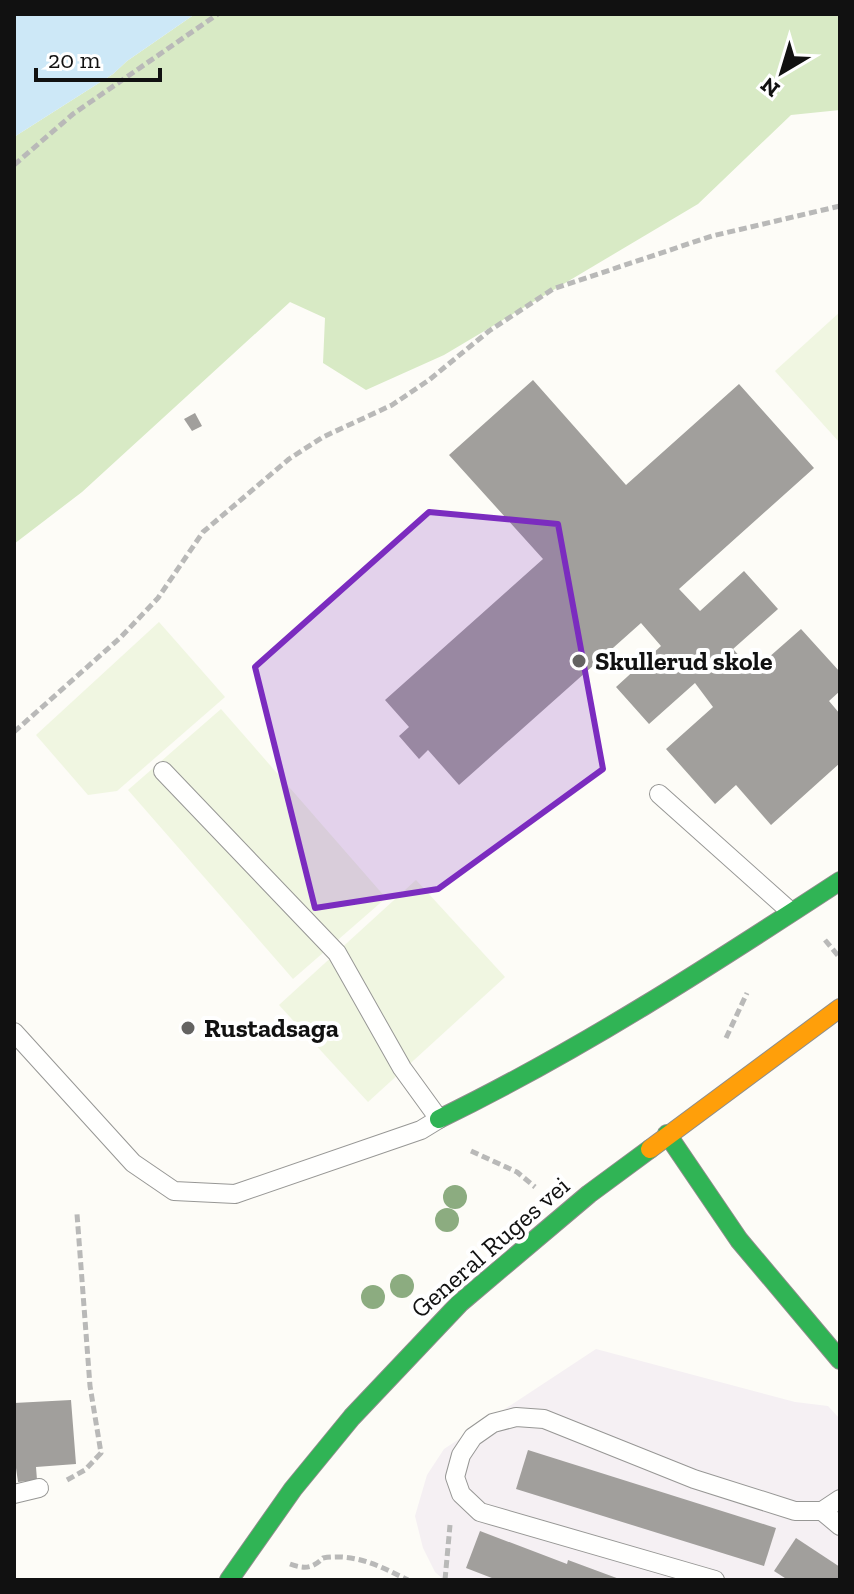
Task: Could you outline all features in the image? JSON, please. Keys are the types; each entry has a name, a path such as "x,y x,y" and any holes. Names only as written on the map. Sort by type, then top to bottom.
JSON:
{"main road":[{"path":"439,1119 486,1096 691,978 840,881"},
{"name":"General Ruges vei","path":"229,1580 293,1489 352,1417 460,1303 589,1194 840,1008"},
{"path":"667,1134 739,1240 840,1360"}],"lane":[{"path":"14,1032 133,1163 174,1191 235,1194 421,1130 439,1119 402,1068 337,953 163,771"},
{"path":"659,794 793,914"},
{"path":"715,1580 480,1512 461,1494 455,1477 461,1455 473,1437 493,1423 516,1417 544,1419 694,1479 795,1511 822,1511 840,1499"},
{"path":"14,1494 39,1488"},
{"path":"822,1511 840,1526"}],"path":[{"path":"14,165 73,114 218,14"},
{"path":"14,732 121,637 158,598 203,532 289,459 323,437 392,405 429,380 489,331 553,289 712,236 840,206"},
{"path":"421,1130 517,1172 536,1187"},
{"path":"39,1488 85,1470 101,1453 90,1386 77,1214"},
{"path":"445,1580 449,1526 461,1494"},
{"path":"288,1563 303,1568 315,1566 323,1558 357,1558 371,1561 408,1580"}],"highlighted area":[{"path":"429,512 558,524 603,769 438,889 315,908 255,667"}],"shaded area":[{"path":"596,1349 795,1402 828,1406 840,1419 840,1580 444,1580 435,1572 423,1548 415,1516 427,1475 444,1449"}],"green space":[{"path":"195,14 840,14 840,110 791,115 698,204 444,355 366,390 323,363 325,318 290,302 82,492 14,544 14,137 113,74"},
{"path":"840,312 840,443 775,371"},
{"path":"159,622 225,697 117,791 88,795 36,735"},
{"path":"221,709 386,898 293,979 128,790"},
{"path":"416,880 505,977 368,1102 279,1005"}],"water":[{"path":"14,14 195,14 113,74 14,137"}],"building":[{"path":"533,380 626,485 739,384 814,468 679,589 700,611 744,571 778,609 733,649 753,671 801,629 840,672 840,691 829,701 840,714 840,763 771,825 736,785 715,804 666,749 713,707 695,683 649,724 616,687 661,646 641,623 459,785 428,750 419,759 399,736 409,727 385,700 543,559 449,455"},
{"path":"195,413 202,426 192,431 184,419"},
{"path":"71,1400 76,1464 36,1467 37,1480 18,1482 14,1469 14,1403"},
{"path":"528,1450 776,1528 764,1566 516,1489"},
{"path":"480,1531 567,1564 568,1560 622,1580 497,1580 466,1568"},
{"path":"796,1538 840,1567 840,1580 788,1580 774,1571"}],"traffic: fast":[{"path":"439,1119 593,1036 840,881"},
{"path":"667,1134 739,1240 840,1360"},
{"path":"229,1580 293,1489 352,1417 460,1303 589,1194 650,1149"}],"traffic: slow":[{"path":"650,1149 840,1008"}],"place":[{"name":"Skullerud skole","path":"579,661"},
{"name":"Rustadsaga","path":"188,1028"}]}
